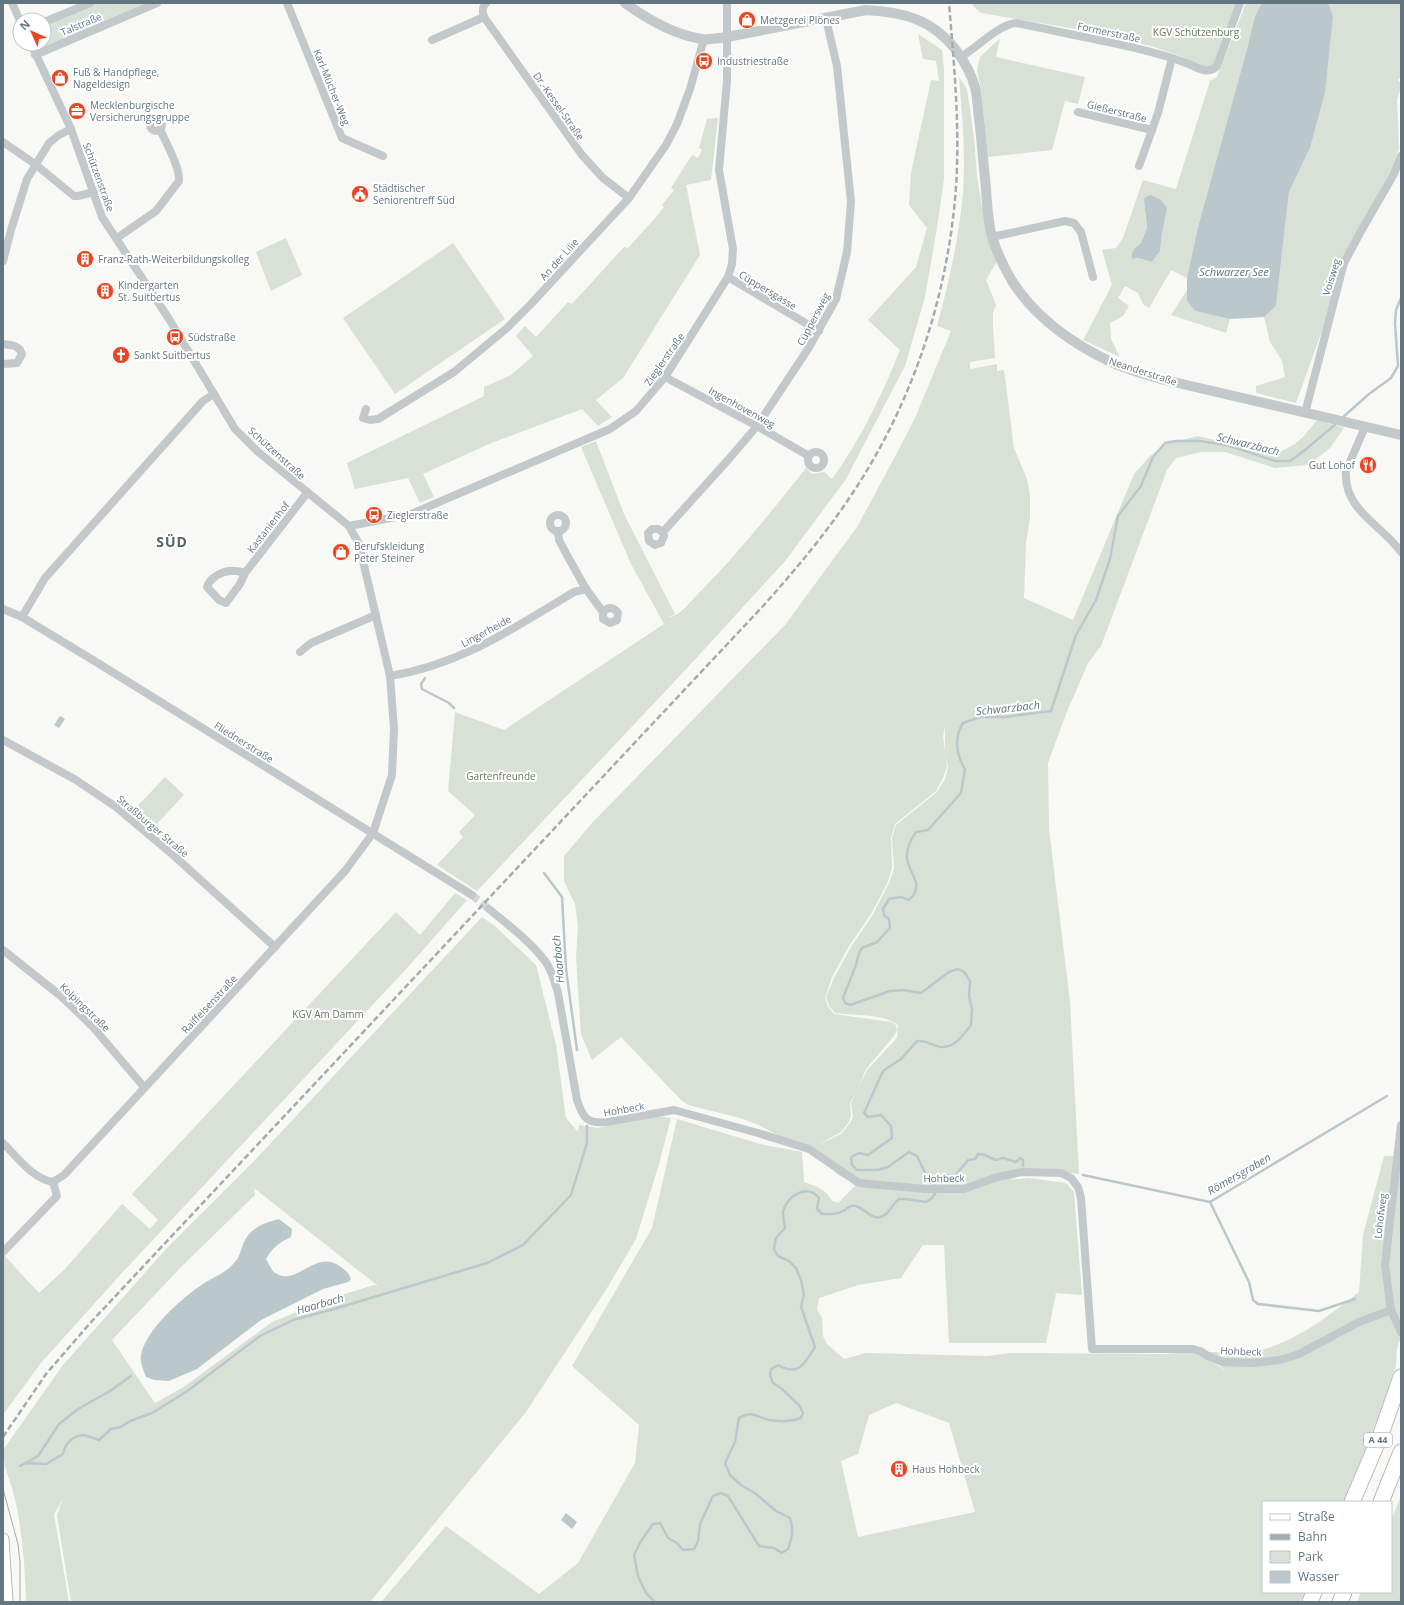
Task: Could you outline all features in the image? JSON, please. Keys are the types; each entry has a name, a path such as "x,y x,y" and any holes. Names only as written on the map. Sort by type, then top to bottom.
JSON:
{"highway":[{"name":"A 44","path":"1352,1501 1381,1434 1401,1377"},
{"name":"A 44","path":"1381,1501 1401,1452"}],"main road":[{"path":"3,1539 6,1602"}],"street":[{"name":"Talstraße","path":"52,19 90,3"},
{"name":"Talstraße","path":"35,55 157,3"},
{"name":"Karl-Mücher-Weg","path":"287,3 342,138 383,156"},
{"path":"432,40 484,17 482,11 486,3"},
{"path":"625,3 663,26 692,37 704,39 727,37 826,19 866,10 884,11 911,17 926,23 938,31 961,57"},
{"name":"Zieglerstraße","path":"349,526 411,514 610,429 636,411 665,377 728,277 732,264 734,249 719,170 727,81 727,3"},
{"name":"Formerstraße","path":"961,57 974,49 1002,27 1009,23 1016,23 1135,47 1172,58 1204,70 1214,70 1219,62 1240,3"},
{"name":"Dr.-Kessel-Straße","path":"484,17 582,155 603,178 629,198"},
{"name":"Cüppersweg","path":"663,532 757,426 819,331 836,299 847,252 851,202 837,66 826,19"},
{"name":"An der Lilie","path":"366,409 363,418 370,420 378,419 454,372 516,320 629,198 666,145 677,124 690,89 704,39"},
{"name":"Schützenstraße","path":"34,52 71,129 102,217 169,318 235,429 257,451 349,526 359,544 390,676 394,729 392,775 373,833"},
{"name":"Neanderstraße","path":"961,57 971,75 977,97 987,205 992,237 1012,281 1033,308 1070,339 1112,362 1166,380 1401,435"},
{"name":"Gießerstraße","path":"1139,166 1158,113 1172,58"},
{"name":"Gießerstraße","path":"1078,112 1152,130"},
{"path":"3,261 7,229 27,179 49,143 59,135 71,129"},
{"path":"116,238 156,211 179,181 180,175 160,129"},
{"path":"3,142 35,164 74,196 94,192"},
{"name":"Voisweg","path":"1305,413 1344,263 1394,174 1401,156"},
{"path":"992,237 1065,221 1074,224 1082,232 1093,277"},
{"name":"Cüppersgasse","path":"728,277 819,331"},
{"path":"3,344 16,346 22,354 18,363 3,364"},
{"name":"Ingenhovenweg","path":"665,377 757,426 809,456"},
{"path":"22,617 44,578 203,400 214,394"},
{"path":"1365,427 1346,471 1345,478 1348,492 1361,513 1401,552"},
{"name":"Kastanienhof","path":"245,573 235,570 221,574 212,579 207,587 219,600 226,603 240,584 245,573 308,493"},
{"path":"558,531 559,540 562,546 586,589 603,612"},
{"name":"Lingerheide","path":"390,676 410,673 434,666 468,653 574,592 586,589"},
{"name":"Fliednerstraße","path":"3,609 22,617 472,895"},
{"path":"300,652 311,643 376,615"},
{"name":"Straßburger Straße","path":"3,740 76,780 116,807 168,850 275,947"},
{"name":"Raiffeisenstraße","path":"53,1182 64,1175 275,947 344,871 373,833"},
{"name":"Hohbeck","path":"490,909 529,943 546,962 554,979 558,993 577,1100 583,1116 588,1120 597,1123 607,1122 674,1110 758,1133 809,1149 859,1183 925,1189 964,1189 997,1177 1022,1172 1061,1173 1071,1178 1078,1187 1081,1198 1092,1349 1193,1349 1222,1362 1252,1363 1280,1360 1298,1354 1359,1322 1391,1310"},
{"name":"Kolpingstraße","path":"3,950 62,997 92,1026 144,1087"},
{"name":"Lohofweg","path":"1401,1125 1385,1265 1391,1310 1396,1324 1401,1332"},
{"path":"3,1144 38,1177 46,1181 53,1182 57,1196 3,1252"}],"green space":[{"path":"88,3 155,3 52,47 52,19"},
{"name":"KGV Schützenburg","path":"973,3 1237,3 1217,59 1212,66 1206,68 1183,57 1151,46 1076,29 981,13 973,6"},
{"path":"1246,3 1262,3 1255,16 1198,227 1187,278 1171,270 1149,308 1143,304 1138,293 1125,286 1118,298 1129,306 1123,316 1110,323 1111,339 1120,357 1083,340 1112,285 1102,250 1116,248 1123,238 1143,180 1176,189 1210,81 1217,77","holes":["1145,213 1162,233 1160,251 1152,262 1138,258 1133,259 1132,254 1134,249 1141,243 1147,228"]},
{"path":"1328,3 1401,3 1401,76 1398,80 1401,83 1401,88 1397,99 1399,148 1391,172 1342,259 1327,317 1296,403 1256,393 1256,386 1285,377 1282,361 1270,342 1264,317 1276,306 1289,192 1310,148 1333,16"},
{"name":"Gartenfreunde","path":"918,34 942,50 944,70 944,179 925,297 905,366 846,479 786,560 690,665 477,891 437,865 463,837 459,832 475,815 448,791 455,712 504,730 664,624 631,564 581,447 596,441 624,514 675,614 669,617 678,614 729,561 806,468 812,474 824,472 832,479 843,464 862,432 886,384 900,350 868,320 916,267 927,228 909,205 911,173 931,80 939,81 936,61 923,59"},
{"path":"1000,38 996,57 1085,77 1078,104 1065,101 1052,150 988,157 982,96 977,70 980,57"},
{"path":"959,77 967,89 974,137 977,177 982,206 997,261 986,280 996,305 993,313 995,358 970,362 970,369 997,364 997,371 1004,370 1014,448 1027,479 1030,495 1030,518 1026,543 1024,598 1073,620 1134,474 1150,456 1166,444 1198,436 1276,454 1295,444 1304,436 1317,420 1344,428 1330,448 1308,465 1275,468 1225,452 1201,452 1176,458 1167,470 1101,646 1088,663 1066,714 1048,763 1049,829 1070,1002 1079,1174 1034,1169 1010,1180 1028,1178 1066,1183 1074,1192 1082,1295 1056,1293 1046,1343 949,1343 944,1245 923,1245 901,1278 858,1285 819,1298 817,1309 822,1318 823,1336 827,1344 844,1359 866,1353 987,1356 1010,1353 1163,1354 1195,1352 1225,1370 1207,1352 1254,1351 1280,1344 1316,1324 1359,1292 1363,1235 1384,1156 1401,1156 1401,1337 1397,1348 1396,1365 1381,1410 1344,1501 1262,1501 1262,1593 1304,1593 1300,1602 381,1602 446,1526 539,1594 578,1563 635,1463 639,1425 572,1366 652,1228 677,1119 760,1144 802,1152 804,1182 824,1191 832,1201 838,1203 855,1186 835,1172 831,1164 759,1125 740,1118 688,1105 681,1100 621,1037 592,1060 581,1034 576,958 578,926 575,904 564,881 564,856 592,823 785,625 857,527 915,418 951,331 937,326 946,293 959,226 964,178","holes":["945,726 945,751 943,736","946,756 948,767 945,779 937,792 896,825 892,838 894,869 889,883 872,916 851,947 834,978 826,997 829,1006 835,1013 884,1018 898,1025 897,1038 867,1070 859,1086 866,1069 894,1036 897,1030 896,1025 891,1022 834,1014 828,1007 825,998 832,977 849,946 871,914 888,882 892,868 891,838 895,824 936,791 947,766","857,1091 851,1103 853,1117 850,1123 841,1134 818,1145 841,1132 849,1122 851,1115 850,1103","896,1403 949,1423 975,1512 858,1537 841,1461 858,1454 869,1415"]},
{"path":"718,118 711,180 686,185 700,255 623,378 596,400 612,417 598,426 582,409 489,444 423,474 434,497 420,503 408,478 355,489 347,463 484,396 484,387 511,375 533,356 516,336 525,326 536,337 568,302 572,304 624,247 628,248 664,207 662,205 674,190 671,188 692,155 698,158 702,150 699,148 707,119"},
{"path":"286,238 302,275 271,291 256,252"},
{"path":"453,243 505,319 395,394 343,318"},
{"path":"1187,290 1187,301 1195,311 1230,319 1226,333 1171,315"},
{"path":"165,777 184,795 152,829 132,812"},
{"name":"KGV Am Damm","path":"455,893 467,900 408,967 121,1274 40,1364 3,1415 3,1254 39,1293 65,1269 122,1204 150,1229 158,1220 132,1194 396,912 420,935"},
{"path":"482,917 496,927 536,965 556,1045 566,1118 578,1132 579,1125 598,1128 658,1116 671,1118 659,1164 636,1239 609,1285 526,1412 370,1602 71,1602 57,1515 63,1499 54,1514 69,1602 26,1602 22,1540 15,1497 3,1457 3,1450 63,1365 166,1249 255,1160","holes":["254,1188 378,1286 374,1285 328,1299 272,1322 185,1386 155,1403 112,1340 183,1265 255,1195"]},
{"path":"1401,1496 1401,1602 1357,1602 1361,1593 1392,1593 1392,1518"}],"water":[{"name":"Schwarzer See","path":"1262,3 1328,3 1333,16 1325,92 1310,148 1289,192 1276,306 1264,317 1230,319 1195,311 1187,301 1187,278 1198,227 1255,16"},
{"path":"1150,195 1160,199 1167,208 1160,251 1152,262 1138,258 1132,259 1134,249 1141,243 1147,228 1144,198"},
{"path":"60,716 65,719 59,728 54,725"},
{"path":"279,1219 292,1229 291,1237 277,1246 266,1259 274,1272 282,1276 291,1276 314,1264 332,1262 341,1267 351,1279 348,1282 323,1289 261,1320 197,1369 169,1381 154,1380 146,1377 141,1362 142,1351 147,1340 164,1317 197,1288 231,1266 239,1257 246,1238 253,1230 262,1224"},
{"path":"566,1513 577,1522 572,1529 561,1520"}],"waterway":[{"name":"Schwarzbach","path":"1342,418 1369,394 1391,378 1398,366 1395,323 1396,310 1401,298"},
{"name":"Schwarzbach","path":"655,1602 646,1593 638,1576 634,1555 641,1541 653,1524 660,1523 668,1538 677,1543 683,1550 694,1549 698,1541 700,1524 713,1496 721,1493 728,1496 759,1546 774,1548 782,1553 788,1549 792,1530 790,1518 776,1511 756,1494 741,1485 730,1475 725,1463 735,1442 739,1418 751,1414 769,1420 785,1421 801,1418 803,1413 799,1405 782,1389 773,1383 770,1375 771,1369 778,1365 791,1370 800,1367 808,1359 815,1347 801,1307 804,1294 801,1280 796,1268 789,1261 778,1256 774,1249 776,1238 785,1228 783,1212 788,1201 798,1193 809,1192 819,1198 817,1209 822,1214 838,1213 851,1206 856,1206 872,1216 882,1217 899,1199 926,1202 932,1198 936,1192 934,1183 925,1173 917,1156 909,1152 888,1167 878,1170 857,1170 852,1165 851,1157 859,1153 868,1155 892,1138 891,1126 881,1115 868,1117 864,1113 883,1071 901,1059 917,1041 925,1041 941,1047 946,1047 955,1043 971,1025 972,1009 969,996 970,981 964,972 958,969 949,972 921,993 903,990 890,991 850,1005 845,1003 843,998 862,948 877,942 890,928 889,919 884,915 883,909 889,899 901,897 909,900 914,894 916,883 909,867 907,856 912,837 916,832 928,830 961,793 965,769 957,746 960,728 963,723 980,717 1005,717 1051,711 1076,635 1096,600 1110,559 1118,516 1141,486 1153,457 1165,443 1176,441 1199,441 1227,445 1275,461 1290,461 1337,423"},
{"name":"Haarbach","path":"425,678 421,684 422,689 449,703 454,708"},
{"name":"Haarbach","path":"544,873 562,897 566,969 577,1050"},
{"name":"Römersgraben","path":"1083,1175 1210,1202 1387,1096"},
{"name":"Haarbach","path":"20,1466 26,1463 46,1464 63,1454 67,1444 76,1437 85,1435 99,1440 111,1429 121,1427 130,1421 152,1413 186,1392 260,1336 293,1320 487,1263 523,1245 571,1195 587,1143 587,1126"},
{"name":"Römersgraben","path":"933,1182 944,1175 955,1176 968,1160 975,1159 978,1154 985,1155 996,1160 1003,1158 1016,1162 1020,1158 1023,1160 1023,1166"},
{"path":"1210,1202 1249,1282 1253,1300 1258,1304 1319,1311 1355,1299"},
{"path":"26,1463 38,1456 59,1424 78,1409 110,1391 131,1376"}],"tunnel":[{"path":"472,895 489,909"}],"tram line":[{"path":"3,1489 18,1544 20,1562 20,1602"}],"railway":[{"path":"3,1437 46,1374 92,1321 764,605 809,552 850,497 872,462 892,425 909,387 923,349 945,269 952,228 957,164 956,95 949,3"}],"place":[{"name":"Metzgerei Plönes","path":"747,20"},
{"name":"Industriestraße","path":"704,61"},
{"name":"Fuß & Handpflege, Nageldesign","path":"60,78"},
{"name":"Mecklenburgische Versicherungsgruppe","path":"77,111"},
{"name":"Städtischer Seniorentreff Süd","path":"360,194"},
{"name":"Franz-Rath-Weiterbildungskolleg","path":"85,259"},
{"name":"Kindergarten St. Suitbertus","path":"105,291"},
{"name":"Südstraße","path":"175,337"},
{"name":"Sankt Suitbertus","path":"121,355"},
{"name":"Gut Lohof","path":"1368,465"},
{"name":"Zieglerstraße","path":"374,515"},
{"name":"Berufskleidung Peter Steiner","path":"341,552"},
{"name":"Haus Hohbeck","path":"899,1469"}],"district":[{"name":"SÜD","path":"172,542"}]}
